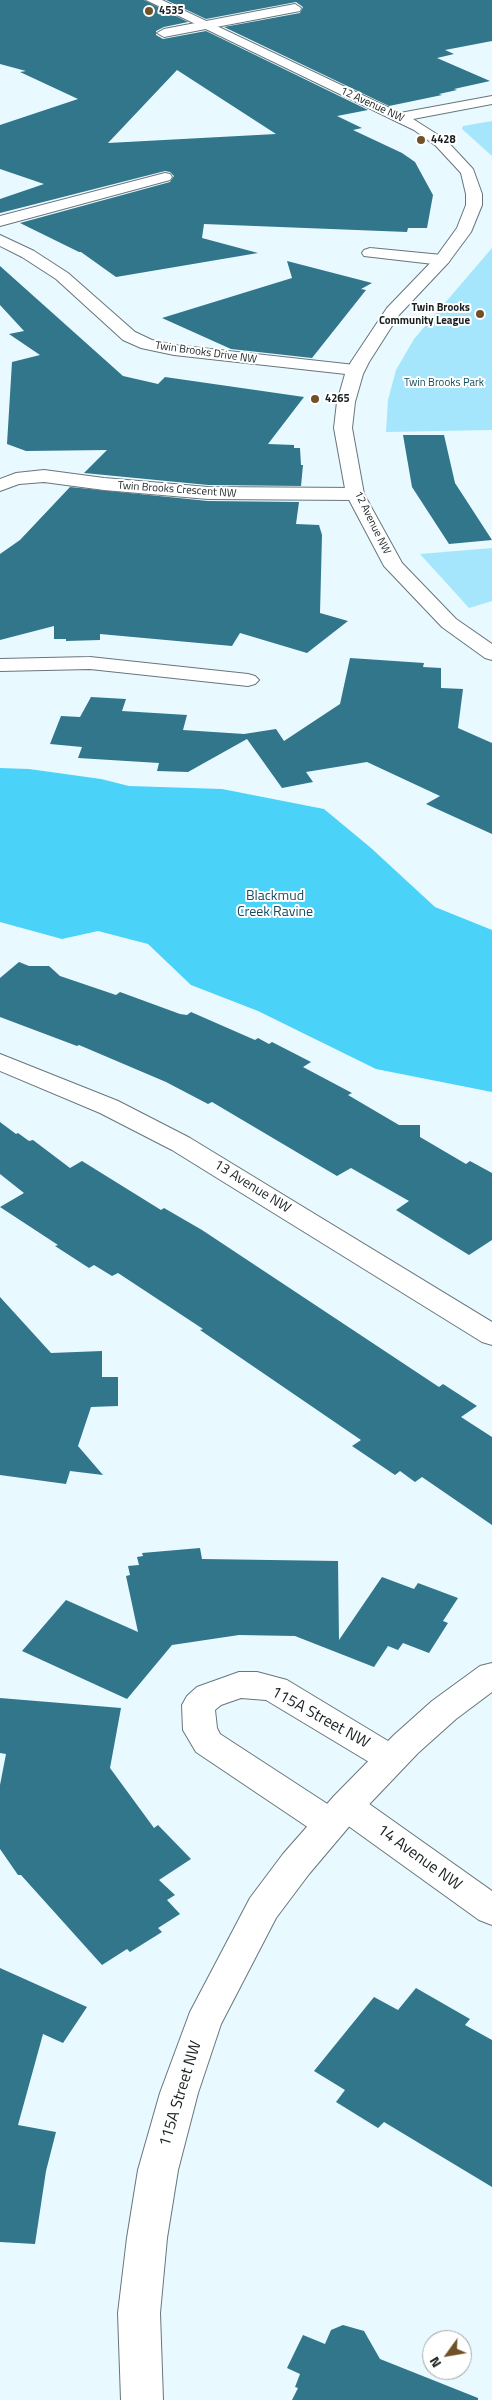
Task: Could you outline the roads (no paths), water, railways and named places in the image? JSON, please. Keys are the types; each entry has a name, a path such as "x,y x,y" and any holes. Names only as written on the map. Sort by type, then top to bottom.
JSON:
{"street":[{"name":"12 Avenue NW","path":"152,0 414,125 441,143 468,172 473,189 474,205 465,229 442,260 393,312 355,370 346,402 342,428 355,494 394,566 450,623 492,654"},
{"path":"164,33 294,8"},
{"path":"399,117 492,100"},
{"path":"414,125 492,110"},
{"path":"0,221 165,177"},
{"name":"Twin Brooks Drive NW","path":"0,240 28,254 62,276 129,336 147,344 174,350 355,370"},
{"path":"370,253 442,260"},
{"name":"Twin Brooks Crescent NW","path":"0,485 16,479 44,476 104,484 208,493 355,494"},
{"path":"0,665 90,663 248,680"},
{"name":"13 Avenue NW","path":"0,1062 109,1107 173,1139 492,1335"},
{"name":"115A Street NW","path":"142,2400 139,2313 147,2238 158,2170 179,2093 203,2023 263,1908 296,1864 338,1815 391,1759 444,1710 492,1675"},
{"name":"115A Street NW","path":"338,1815 208,1743 200,1730 199,1705 215,1693 239,1685 257,1685 275,1689 391,1759"},
{"name":"14 Avenue NW","path":"338,1815 492,1910"}],"place":[{"name":"4535","path":"149,11"},
{"name":"4428","path":"421,140"},
{"name":"Twin Brooks Community League","path":"480,314"},
{"name":"4265","path":"315,399"}],"park label":[{"name":"Twin Brooks Park","path":"444,383"},
{"name":"Blackmud Creek Ravine","path":"275,906"}]}
